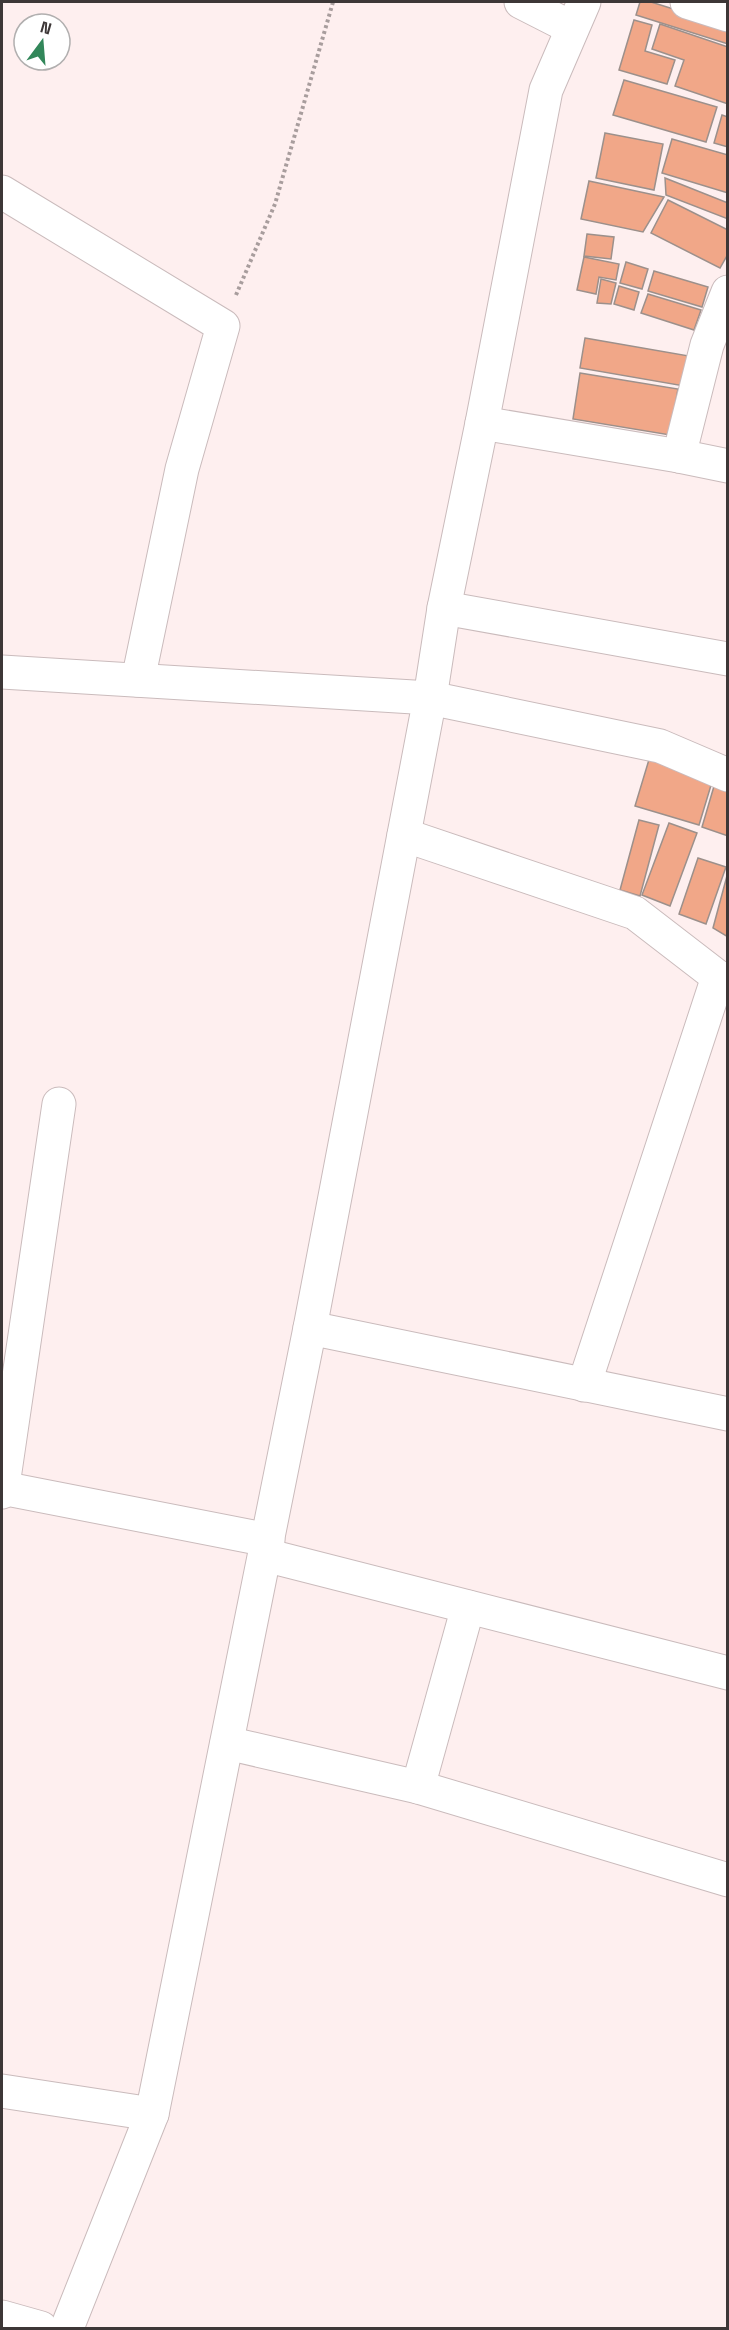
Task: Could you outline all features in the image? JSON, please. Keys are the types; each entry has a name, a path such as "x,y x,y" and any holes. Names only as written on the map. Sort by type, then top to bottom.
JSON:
{"street":[{"path":"67,2328 152,2114 310,1328 430,698 444,608 546,90 578,15 521,2"},
{"path":"687,2 728,15"},
{"path":"2,192 223,326 182,469 138,680"},
{"path":"679,456 707,345 728,292"},
{"path":"482,423 728,466"},
{"path":"444,608 728,659"},
{"path":"2,672 430,698 660,746 728,775"},
{"path":"404,835 635,913 723,978 584,1384"},
{"path":"59,1104 2,1490 266,1547 468,1607 728,1673"},
{"path":"310,1328 728,1414"},
{"path":"418,1788 468,1607"},
{"path":"227,1743 418,1788 728,1880"},
{"path":"2,2091 152,2114"},
{"path":"2,2317 41,2328"}],"path":[{"path":"223,326 275,204 333,2"}],"building":[{"path":"640,2 651,2 728,26 728,44 636,15"},
{"path":"634,20 652,25 645,51 675,60 667,84 619,70"},
{"path":"660,24 728,47 728,104 675,86 684,60 652,49"},
{"path":"624,80 717,107 706,142 613,115"},
{"path":"722,115 728,117 728,147 714,143"},
{"path":"605,133 663,144 654,190 596,178"},
{"path":"672,139 728,155 728,193 662,173"},
{"path":"665,178 728,203 728,219 666,195"},
{"path":"589,181 664,197 643,232 581,219"},
{"path":"668,200 728,230 728,254 720,268 651,233"},
{"path":"587,234 614,237 611,259 584,256"},
{"path":"584,257 619,264 616,280 599,277 596,294 577,290"},
{"path":"626,262 648,269 642,289 620,283"},
{"path":"654,271 708,287 702,307 648,291"},
{"path":"601,279 616,283 611,304 597,303"},
{"path":"619,286 639,292 634,310 614,304"},
{"path":"648,294 701,310 694,330 641,313"},
{"path":"585,338 689,356 684,386 580,368"},
{"path":"580,373 678,389 670,435 573,419"},
{"path":"651,753 715,772 699,825 635,806"},
{"path":"717,776 728,780 728,836 702,827"},
{"path":"639,820 659,825 640,896 620,890"},
{"path":"669,823 697,833 670,906 642,895"},
{"path":"698,858 726,867 706,924 679,914"},
{"path":"728,872 728,937 713,928"}]}
